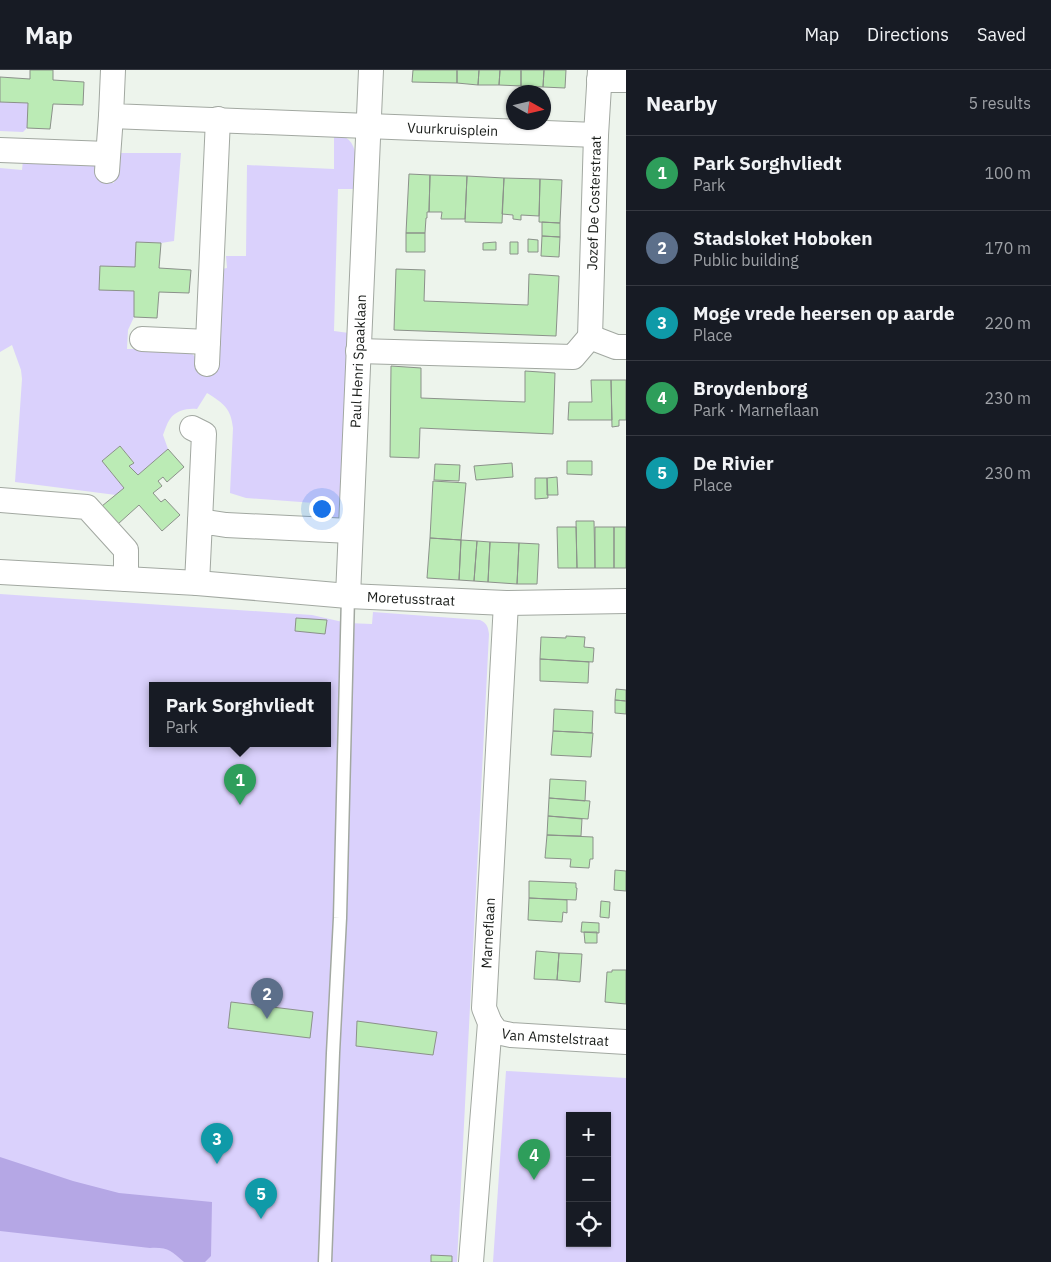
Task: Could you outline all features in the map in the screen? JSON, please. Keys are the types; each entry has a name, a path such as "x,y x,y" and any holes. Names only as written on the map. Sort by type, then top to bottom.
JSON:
{"street":[{"path":"0,150 108,163 113,70"},
{"name":"Paul Henri Spaaklaan","path":"348,596 371,70"},
{"path":"599,75 626,80"},
{"name":"Jozef De Costerstraat","path":"590,337 599,75"},
{"path":"111,116 369,126"},
{"path":"142,339 208,353 218,119"},
{"name":"Vuurkruisplein","path":"369,126 596,135"},
{"path":"358,351 573,357 590,337 616,347 626,347"},
{"path":"192,428 204,434 197,583"},
{"path":"0,500 87,506 126,550 126,579"},
{"path":"200,521 226,525 350,530"},
{"name":"Moretusstraat","path":"0,572 197,583 348,596 506,603 626,601"},
{"name":"Marneflaan","path":"472,1262 490,1023 484,1008 506,603"},
{"name":"Van Amstelstraat","path":"490,1023 498,1032 511,1035 626,1042"}],"lane":[{"path":"325,1262 340,918 348,596"}],"shaded area":[{"path":"0,102 28,103 27,128 23,132 0,131"},
{"path":"334,135 348,139 355,151 356,159 354,189 338,189 334,331 349,333 345,513 339,519 322,518 314,503 246,498 230,493 232,421 225,407 207,393 197,409 182,410 175,413 168,422 163,435 168,449 138,475 129,466 134,462 120,446 102,461 124,488 116,495 15,482 22,379 21,370 12,345 0,352 0,168 22,170 23,160 92,163 100,171 103,181 114,183 117,153 181,153 174,241 161,243 136,242 135,267 100,266 99,289 134,291 134,317 128,330 127,349 178,349 191,353 200,361 222,269 227,268 226,256 246,256 247,165 334,169"},
{"path":"0,594 312,615 347,623 372,624 373,612 480,620 488,627 457,1262 0,1262"},
{"path":"506,1071 626,1078 626,1262 493,1262"},
{"path":"0,1157 73,1181 119,1193 212,1202 211,1256 205,1262 184,1262 172,1252 161,1248 0,1231"}],"building":[{"path":"30,70 53,70 53,80 84,82 83,105 53,104 50,129 27,128 28,103 0,102 0,77 30,79"},
{"path":"413,70 457,70 457,83 412,82"},
{"path":"457,70 479,70 478,85 457,83"},
{"path":"479,70 500,70 499,85 478,85"},
{"path":"500,70 521,70 521,85 499,85"},
{"path":"521,70 544,70 543,85 521,85"},
{"path":"544,70 566,70 565,88 543,85"},
{"path":"409,174 430,175 429,212 427,212 425,233 406,233"},
{"path":"430,175 467,176 465,219 441,219 442,212 429,212"},
{"path":"467,176 504,178 502,223 465,222"},
{"path":"504,178 540,179 539,216 521,215 521,220 513,219 513,215 502,214"},
{"path":"540,179 562,180 560,223 539,222"},
{"path":"542,222 560,223 560,237 542,236"},
{"path":"406,233 425,233 425,252 406,252"},
{"path":"542,236 560,237 559,257 541,256"},
{"path":"528,239 538,240 538,252 528,252"},
{"path":"136,242 161,243 159,268 191,270 189,293 159,292 157,318 134,317 134,291 99,290 100,266 135,267"},
{"path":"496,242 496,250 483,250 483,243"},
{"path":"510,242 518,242 518,254 510,254"},
{"path":"396,269 425,270 424,301 528,305 529,274 559,276 556,336 394,330"},
{"path":"391,366 421,368 421,398 525,402 525,371 555,373 553,434 420,428 419,458 390,457"},
{"path":"591,380 611,380 612,420 568,420 569,402 592,402"},
{"path":"611,380 626,380 626,420 619,420 619,426 612,427"},
{"path":"120,446 134,463 129,466 138,475 168,449 184,467 167,482 163,477 158,481 162,486 153,493 161,502 165,499 180,515 162,531 139,505 118,524 102,506 124,488 102,461"},
{"path":"567,461 592,461 592,475 567,474"},
{"path":"512,463 513,477 476,480 474,466"},
{"path":"435,464 460,465 459,481 434,480"},
{"path":"557,477 558,495 547,495 547,478"},
{"path":"535,478 547,478 548,498 535,499"},
{"path":"433,481 466,483 461,540 430,538"},
{"path":"576,521 594,521 595,568 577,568"},
{"path":"557,527 576,527 577,568 558,568"},
{"path":"595,527 614,527 614,568 595,568"},
{"path":"614,527 626,527 626,568 614,568"},
{"path":"430,538 461,540 459,580 427,578"},
{"path":"461,540 477,541 474,581 459,580"},
{"path":"477,541 490,542 488,582 474,581"},
{"path":"490,542 519,543 517,584 488,582"},
{"path":"519,543 539,544 537,584 517,584"},
{"path":"296,618 327,620 325,634 295,631"},
{"path":"566,636 585,637 584,647 594,648 593,662 540,659 541,637 566,638"},
{"path":"540,659 589,662 588,683 540,681"},
{"path":"616,689 626,690 626,701 615,700"},
{"path":"615,700 626,701 626,714 615,713"},
{"path":"554,709 593,711 592,733 553,731"},
{"path":"553,731 593,733 591,757 551,755"},
{"path":"550,779 586,781 585,801 549,798"},
{"path":"549,798 590,801 588,819 548,816"},
{"path":"548,816 582,819 581,836 547,835"},
{"path":"547,835 593,837 593,859 590,859 589,868 570,867 571,859 545,858"},
{"path":"615,870 626,871 626,891 614,890"},
{"path":"529,881 576,883 576,900 529,898"},
{"path":"529,898 567,900 567,913 563,912 562,922 528,920"},
{"path":"601,901 610,902 609,918 600,917"},
{"path":"582,922 599,923 599,933 581,932"},
{"path":"584,932 597,932 597,943 585,943"},
{"path":"536,951 559,953 557,980 534,979"},
{"path":"559,953 582,954 580,982 557,980"},
{"path":"612,970 626,970 626,1004 605,1002 607,972 612,972"},
{"path":"231,1002 313,1012 310,1038 228,1028"},
{"path":"357,1021 437,1032 433,1055 356,1046"},
{"path":"431,1255 452,1256 452,1262 431,1262"}],"place":[{"name":"Park Sorghvliedt","path":"240,805"},
{"name":"Stadsloket Hoboken","path":"267,1019"},
{"name":"Moge vrede heersen op aarde","path":"217,1164"},
{"name":"Broydenborg","path":"534,1180"},
{"name":"De Rivier","path":"261,1219"}]}
